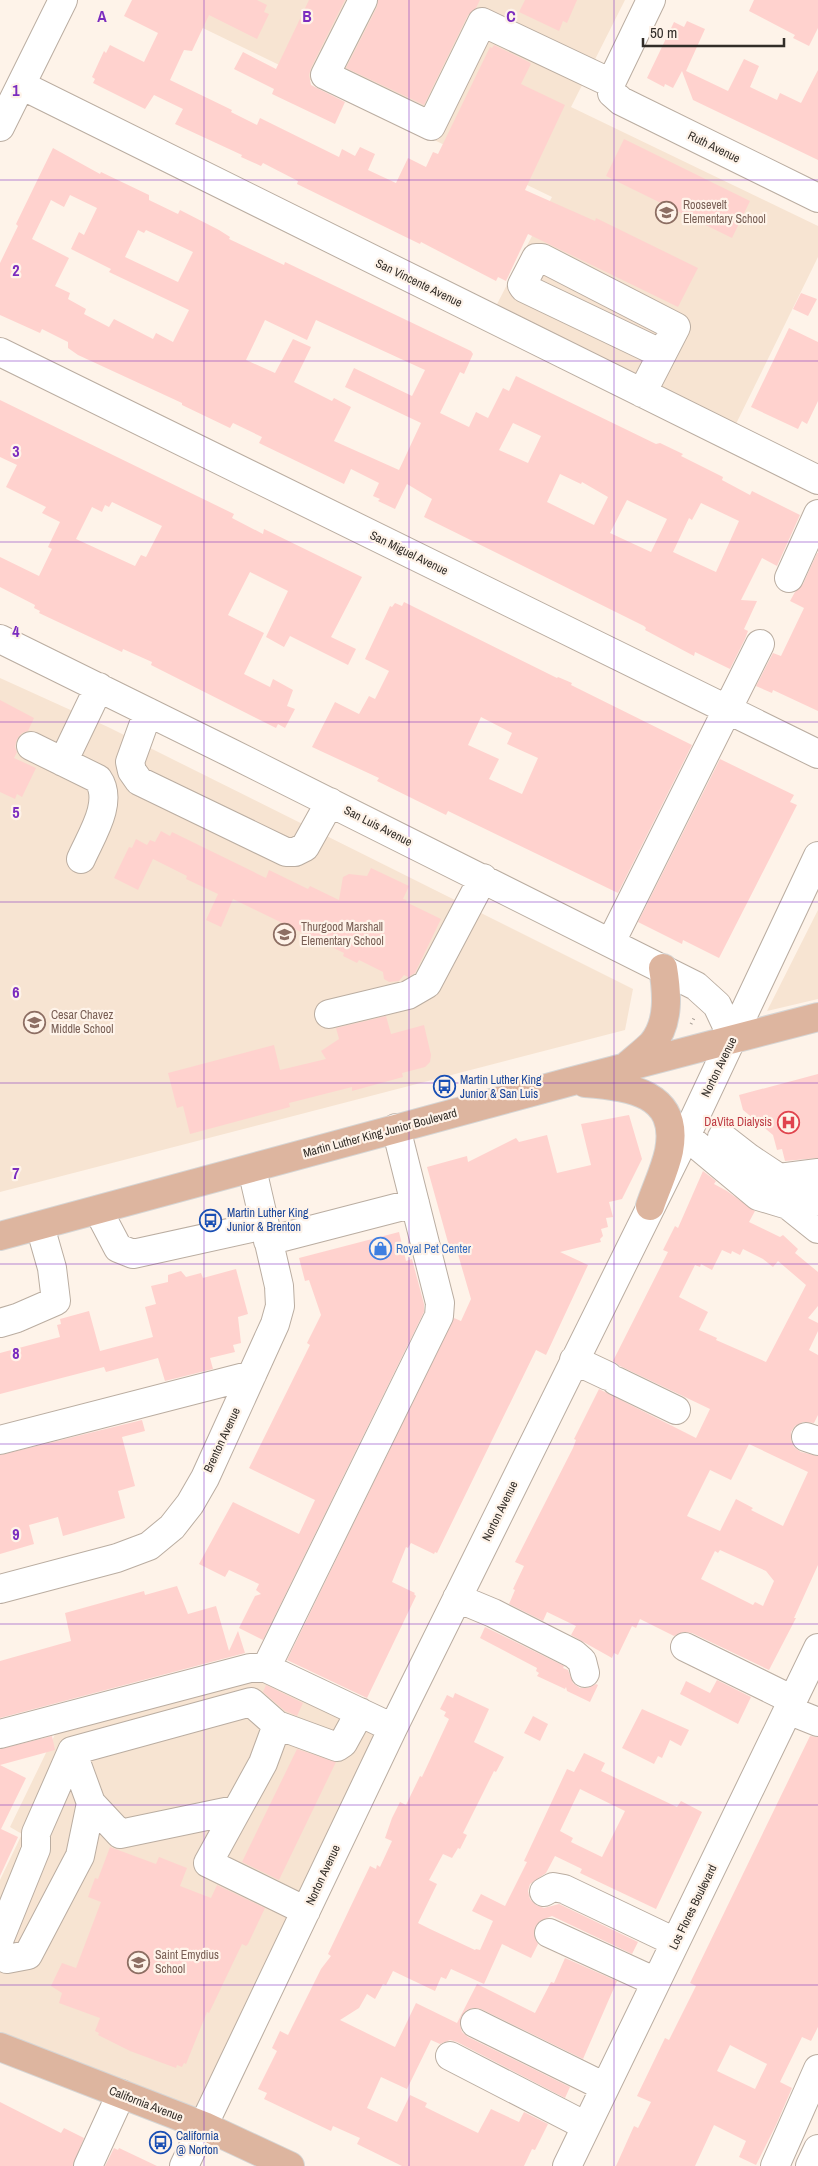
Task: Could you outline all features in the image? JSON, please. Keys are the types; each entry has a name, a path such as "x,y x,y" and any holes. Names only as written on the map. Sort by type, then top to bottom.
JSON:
{"main road":[{"path":"626,1066 653,1043 663,1022 667,991 663,968"},
{"name":"Martin Luther King Junior Boulevard","path":"0,1236 626,1066 818,1016"},
{"path":"569,1082 612,1084 632,1089 648,1095 660,1105 667,1117 670,1131 669,1151 650,1206"},
{"name":"California Avenue","path":"0,2047 204,2126 290,2166"}],"street":[{"path":"0,127 63,0"},
{"name":"Ruth Avenue","path":"363,0 326,75 431,126 482,22 612,88 620,101 818,198"},
{"path":"612,88 651,0"},
{"name":"San Vincente Avenue","path":"21,85 818,480"},
{"path":"642,393 676,327 542,258 536,258 522,285 524,288 662,354"},
{"name":"San Miguel Avenue","path":"0,352 818,754"},
{"path":"789,578 818,514"},
{"name":"San Luis Avenue","path":"0,639 696,986 717,1005 733,1039"},
{"path":"611,942 760,644"},
{"path":"63,762 99,687"},
{"path":"148,712 130,762 132,771 139,781 286,852 295,852 305,847 330,802"},
{"path":"31,746 98,779 104,787 104,802 81,858"},
{"name":"Norton Avenue","path":"184,2166 392,1728 733,1039 810,894 818,856"},
{"path":"329,1014 408,995 427,984 482,878"},
{"path":"266,1668 439,1316 440,1303 396,1128"},
{"path":"686,1136 741,1167 779,1178 818,1173"},
{"path":"722,1137 758,1196 788,1205 818,1229"},
{"name":"Brenton Avenue","path":"0,1589 117,1558 149,1546 172,1527 190,1504 252,1375 275,1324 280,1306 279,1286 252,1169"},
{"path":"788,1205 818,1200"},
{"path":"98,1210 118,1248 133,1254 266,1233 414,1203"},
{"path":"0,1322 17,1318 56,1301 52,1268 40,1226"},
{"path":"574,1360 676,1410"},
{"path":"0,1440 252,1375"},
{"path":"457,1598 493,1613 574,1654 582,1661 585,1673"},
{"path":"685,1647 798,1704 818,1722"},
{"name":"Los Flores Boulevard","path":"567,2166 675,1942 798,1704 818,1648"},
{"path":"0,1734 250,1668 266,1668 392,1728"},
{"path":"72,1751 251,1702 276,1725 337,1746 343,1743 360,1712"},
{"path":"276,1725 264,1763 235,1810 208,1863 306,1910"},
{"path":"72,1751 91,1802 120,1834 235,1810"},
{"path":"72,1751 36,1833 36,1849 2,1956 28,1955 80,1856 91,1802"},
{"path":"544,1892 553,1887 564,1889 675,1942"},
{"path":"549,1933 656,1982"},
{"path":"475,2023 606,2087"},
{"path":"450,2056 586,2126"},
{"path":"775,2166 818,2070"},
{"path":"88,2166 121,2094"},
{"path":"810,2166 818,2149"}],"shaded area":[{"name":"Roosevelt Elementary School","path":"145,0 625,0 571,107 818,226 818,257 733,430 493,312 552,197"},
{"name":"Thurgood Marshall Elementary School","path":"0,678 108,727 633,989 625,1030 0,1192"},
{"path":"818,910 818,999 767,1011"},
{"name":"Saint Emydius School","path":"251,1672 388,1730 203,2122 0,2044 0,1880 22,1834 10,1827 61,1722"}],"building":[{"path":"132,0 257,0 267,5 264,12 269,14 257,39 209,15 192,51 184,50 170,80 232,110 231,112 257,125 260,118 339,157 342,149 355,156 360,147 375,154 368,170 396,183 408,158 426,167 433,152 438,154 490,47 492,48 494,45 529,62 531,64 521,84 565,105 525,190 595,221 596,218 698,268 678,307 528,234 506,281 498,277 496,281 421,242 420,244 297,184 298,181 263,163 261,166 241,157 242,155 175,124 183,109 154,95 145,109 93,83 95,79 92,77 104,51 106,53 110,45 144,62 158,33 124,16"},
{"path":"309,0 345,0 309,75 311,85 345,102 335,124 272,94 274,89 234,69 243,52 276,69"},
{"path":"378,0 480,0 476,8 468,15 424,105 346,68 377,7"},
{"path":"525,0 577,0 567,23 563,21 559,31 519,12"},
{"path":"754,0 818,0 818,28 809,46 793,38 795,35 749,11"},
{"path":"687,21 705,29 686,71 728,91 744,59 759,66 750,87 777,100 780,93 801,103 818,70 818,160 693,100 682,71 673,88 665,84 664,87 647,78 674,22 684,27"},
{"path":"624,139 750,201 732,238 606,176"},
{"path":"53,148 100,174 101,172 149,195 149,200 178,214 180,210 219,230 230,237 229,239 284,265 285,262 471,351 473,354 464,374 460,372 440,413 469,427 476,412 488,418 503,388 509,391 516,376 656,444 660,443 683,454 681,456 723,477 722,480 750,495 752,491 800,515 777,566 762,558 741,600 757,601 744,629 748,631 745,639 730,669 695,652 694,656 645,630 644,626 424,517 432,499 407,484 395,509 378,501 380,499 373,496 379,483 351,469 344,484 259,443 262,437 233,423 230,428 182,405 182,403 78,355 68,348 68,342 42,329 40,333 0,315 0,263 18,226 16,224","holes":["70,195 97,208 84,235 79,232 71,249 111,269 109,272 189,310 173,342 156,333 153,339 114,319 109,327 84,314 86,309 68,299 70,293 55,286 69,258 32,239 51,200 64,207","138,230 144,233 146,230 193,252 178,282 125,257","265,320 307,340 316,320 425,370 412,396 354,368 345,387 421,423 399,470 334,441 351,407 334,398 332,401 294,382 311,347 293,339 275,373 246,360","513,423 541,436 528,463 499,450","560,474 581,484 582,482 608,497 594,525 547,502","627,500 667,519 651,552 610,533","701,503 739,521 716,572 673,552 689,518 692,520"]},
{"path":"801,293 817,299 808,316 793,309"},
{"path":"789,328 818,342 818,401 807,424 802,421 798,429 751,407"},
{"path":"0,400 234,514 232,518 263,534 264,529 362,577 331,637 356,649 348,665 290,636 284,647 266,637 288,591 250,572 228,615 264,633 244,674 270,687 273,679 293,690 287,706 295,709 285,728 278,724 276,728 151,665 152,662 123,649 122,652 39,613 40,611 34,608 35,605 0,587 0,557 39,576 52,549 48,547 60,522 42,513 46,507 6,487 17,465 0,457","holes":["112,502 162,526 146,557 141,555 135,566 76,539 92,507 102,512 105,505 109,507"]},
{"path":"817,553 818,711 773,690 772,693 756,686 773,653 781,656 804,608 790,601 803,584"},
{"path":"404,602 557,678 572,683 571,685 692,745 618,893 448,811 446,815 377,781 379,778 312,747 335,702 359,714 369,696 375,699 389,671 365,659 390,606 392,607 395,603 402,606","holes":["481,717 512,733 507,744 538,758 522,794 489,779 499,759 468,745"]},
{"path":"0,700 34,718 28,731 22,733 17,739 15,747 17,752 14,758 36,768 22,797 17,794 15,799 0,792"},
{"path":"720,759 794,795 790,802 797,805 719,958 683,940 682,944 638,922"},
{"path":"161,831 170,836 172,832 266,878 269,870 308,889 310,886 339,900 343,877 349,874 367,876 371,868 409,886 403,899 441,919 415,973 408,977 404,975 399,981 389,982 384,979 383,972 359,960 357,963 343,956 344,953 233,899 221,927 206,920 218,894 186,879 187,876 153,859 138,890 114,878 129,847 132,848 136,839 147,845 150,840 155,842"},
{"path":"386,1016 391,1034 424,1025 431,1055 430,1062 425,1067 402,1073 403,1077 352,1091 352,1087 289,1103 290,1107 190,1134 183,1106 177,1108 168,1073 274,1045 280,1070 326,1059 321,1051 339,1039 336,1028"},
{"name":"DaVita Dialysis","path":"818,1074 818,1158 785,1161 782,1149 777,1150 773,1135 743,1110 739,1095"},
{"path":"629,1115 642,1159 622,1199 609,1202 613,1217 606,1218 608,1227 601,1229 603,1236 600,1239 601,1242 560,1252 588,1265 546,1355 536,1350 437,1553 435,1552 434,1554 411,1543 408,1548 406,1547 392,1582 415,1593 416,1596 367,1698 287,1660 454,1318 461,1321 471,1299 455,1244 449,1246 427,1167 467,1156 468,1162 516,1138 519,1142 547,1135 557,1173 591,1165 581,1124"},
{"path":"703,1171 716,1181 714,1184 755,1211 749,1222 780,1237 783,1235 798,1249 795,1253 818,1272 818,1306 808,1318 818,1323 818,1331 809,1350 818,1355 818,1415 814,1423 803,1422 795,1426 791,1432 791,1440 794,1447 801,1452 818,1456 818,1565 794,1618 796,1618 769,1670 692,1633 683,1632 674,1636 640,1619 636,1628 632,1626 618,1655 614,1653 612,1658 571,1635 576,1626 547,1612 543,1621 509,1604 515,1590 513,1589 524,1566 515,1562 573,1448 576,1440 574,1439 599,1389 696,1438 710,1409 613,1361 668,1252 663,1250 675,1226 678,1228","holes":["743,1249 763,1259 773,1267 778,1261 806,1285 766,1362 716,1340 717,1338 699,1330 708,1312 679,1297 695,1265 700,1267 701,1264 712,1270 722,1250 731,1254 732,1251 740,1255","749,1444 808,1472 783,1526 751,1510 753,1508 736,1499 720,1531 687,1516 710,1470 731,1480","720,1550 766,1571 774,1581 763,1606 755,1602 753,1605 701,1579 715,1551 718,1553"]},
{"path":"399,1232 406,1261 412,1259 424,1304 424,1312 263,1640 239,1628 255,1596 261,1594 256,1590 259,1584 229,1570 225,1577 199,1564 233,1502 299,1534 315,1500 249,1468 310,1345 307,1343 321,1315 309,1280 305,1281 299,1258"},
{"path":"236,1269 248,1314 238,1317 241,1343 233,1345 235,1352 210,1358 213,1369 165,1381 158,1358 106,1372 104,1367 0,1394 0,1353 60,1337 57,1325 61,1324 60,1319 89,1311 100,1351 153,1337 145,1307 156,1304 151,1286 168,1282 168,1275 181,1271 186,1277 201,1273 203,1278"},
{"path":"142,1420 145,1431 122,1437 135,1486 118,1491 125,1518 63,1536 58,1517 29,1525 34,1544 0,1554 0,1455"},
{"path":"177,1586 188,1614 216,1606 229,1651 238,1631 245,1653 0,1718 0,1661 71,1641 65,1613 144,1591 145,1595"},
{"path":"485,1627 564,1666 563,1668 568,1670 573,1683 580,1688 598,1685 590,1702 567,1691 566,1687 565,1689 537,1676 539,1673 536,1671 537,1668 480,1638"},
{"path":"717,1680 751,1697 738,1724 680,1694 686,1681 710,1693"},
{"path":"266,1685 303,1703 297,1716 285,1711 263,1692"},
{"path":"455,1693 489,1709 474,1742 504,1757 496,1772 494,1771 463,1833 467,1835 460,1849 458,1848 452,1858 443,1854 429,1880 437,1884 418,1923 475,1950 480,1950 493,1921 472,1911 481,1894 505,1906 527,1862 524,1861 567,1769 574,1772 584,1753 605,1763 601,1771 677,1807 681,1801 702,1812 656,1909 580,1873 582,1869 555,1856 546,1873 530,1884 528,1891 530,1899 536,1905 544,1908 559,1904 638,1942 632,1954 552,1916 540,1921 535,1927 534,1935 538,1944 531,1958 502,1944 484,1984 451,1969 446,1979 441,1977 435,1991 393,1971 386,1985 383,1984 375,1999 367,1994 359,2008 340,2020 395,2047 416,2003 457,2023 477,1984 535,2013 551,1982 554,1983 565,1958 617,1981 583,2059 481,2009 473,2008 467,2010 461,2017 460,2025 462,2032 468,2037 570,2087 565,2098 450,2040 440,2044 431,2040 407,2089 381,2077 367,2108 397,2122 410,2095 427,2103 425,2107 478,2133 491,2109 519,2122 524,2112 548,2124 535,2150 532,2149 524,2166 402,2166 357,2144 360,2138 333,2126 331,2131 264,2099 267,2093 258,2089 277,2051 272,2048 280,2031 288,2035 321,1969 331,1956 328,1954 370,1866 376,1869 377,1865 380,1867 392,1841 385,1838 392,1818 400,1802 406,1805 420,1776 422,1777 449,1719 444,1716 446,1712 440,1709 447,1695 453,1698","holes":["580,1789 625,1811 602,1857 571,1842 573,1838 560,1831"]},
{"path":"642,1709 689,1730 681,1746 670,1740 662,1758 658,1756 654,1764 622,1748"},
{"path":"533,1716 548,1724 540,1741 524,1733"},
{"path":"52,1736 55,1750 0,1765 0,1749"},
{"path":"810,1736 818,1737 818,2027 811,2041 802,2037 780,2082 792,2088 776,2125 756,2165 739,2157 746,2141 714,2125 695,2166 616,2166 634,2126 638,2128 651,2102 637,2096 665,2038 669,2040 696,1986 690,1983","holes":["730,2045 767,2064 755,2089 717,2071"]},
{"path":"297,1749 336,1762 279,1880 242,1862"},
{"path":"0,1765 26,1778 1,1829 18,1837 0,1876"},
{"path":"110,1847 156,1864 159,1857 187,1868 180,1886 211,1898 217,1885 265,1908 248,1944 246,1946 242,1944 209,2013 207,2012 186,2064 184,2063 182,2067 177,2065 176,2068 130,2051 98,2035 99,2033 95,2031 100,2018 59,2003 62,1993 51,1986 62,1963 76,1968 101,1902 88,1897 95,1878 98,1879"},
{"path":"0,2102 61,2133 64,2128 84,2138 73,2166 0,2166"},
{"path":"114,2148 118,2150 119,2148 157,2166 105,2166"}],"place":[{"name":"Roosevelt Elementary School","path":"667,212"},
{"name":"Thurgood Marshall Elementary School","path":"285,934"},
{"name":"Cesar Chavez Middle School","path":"35,1022"},
{"name":"Martin Luther King Junior & San Luis","path":"444,1087"},
{"name":"DaVita Dialysis","path":"788,1122"},
{"name":"Martin Luther King Junior & Brenton","path":"211,1220"},
{"name":"Royal Pet Center","path":"380,1249"},
{"name":"Saint Emydius School","path":"139,1962"},
{"name":"California @ Norton","path":"160,2143"}]}
